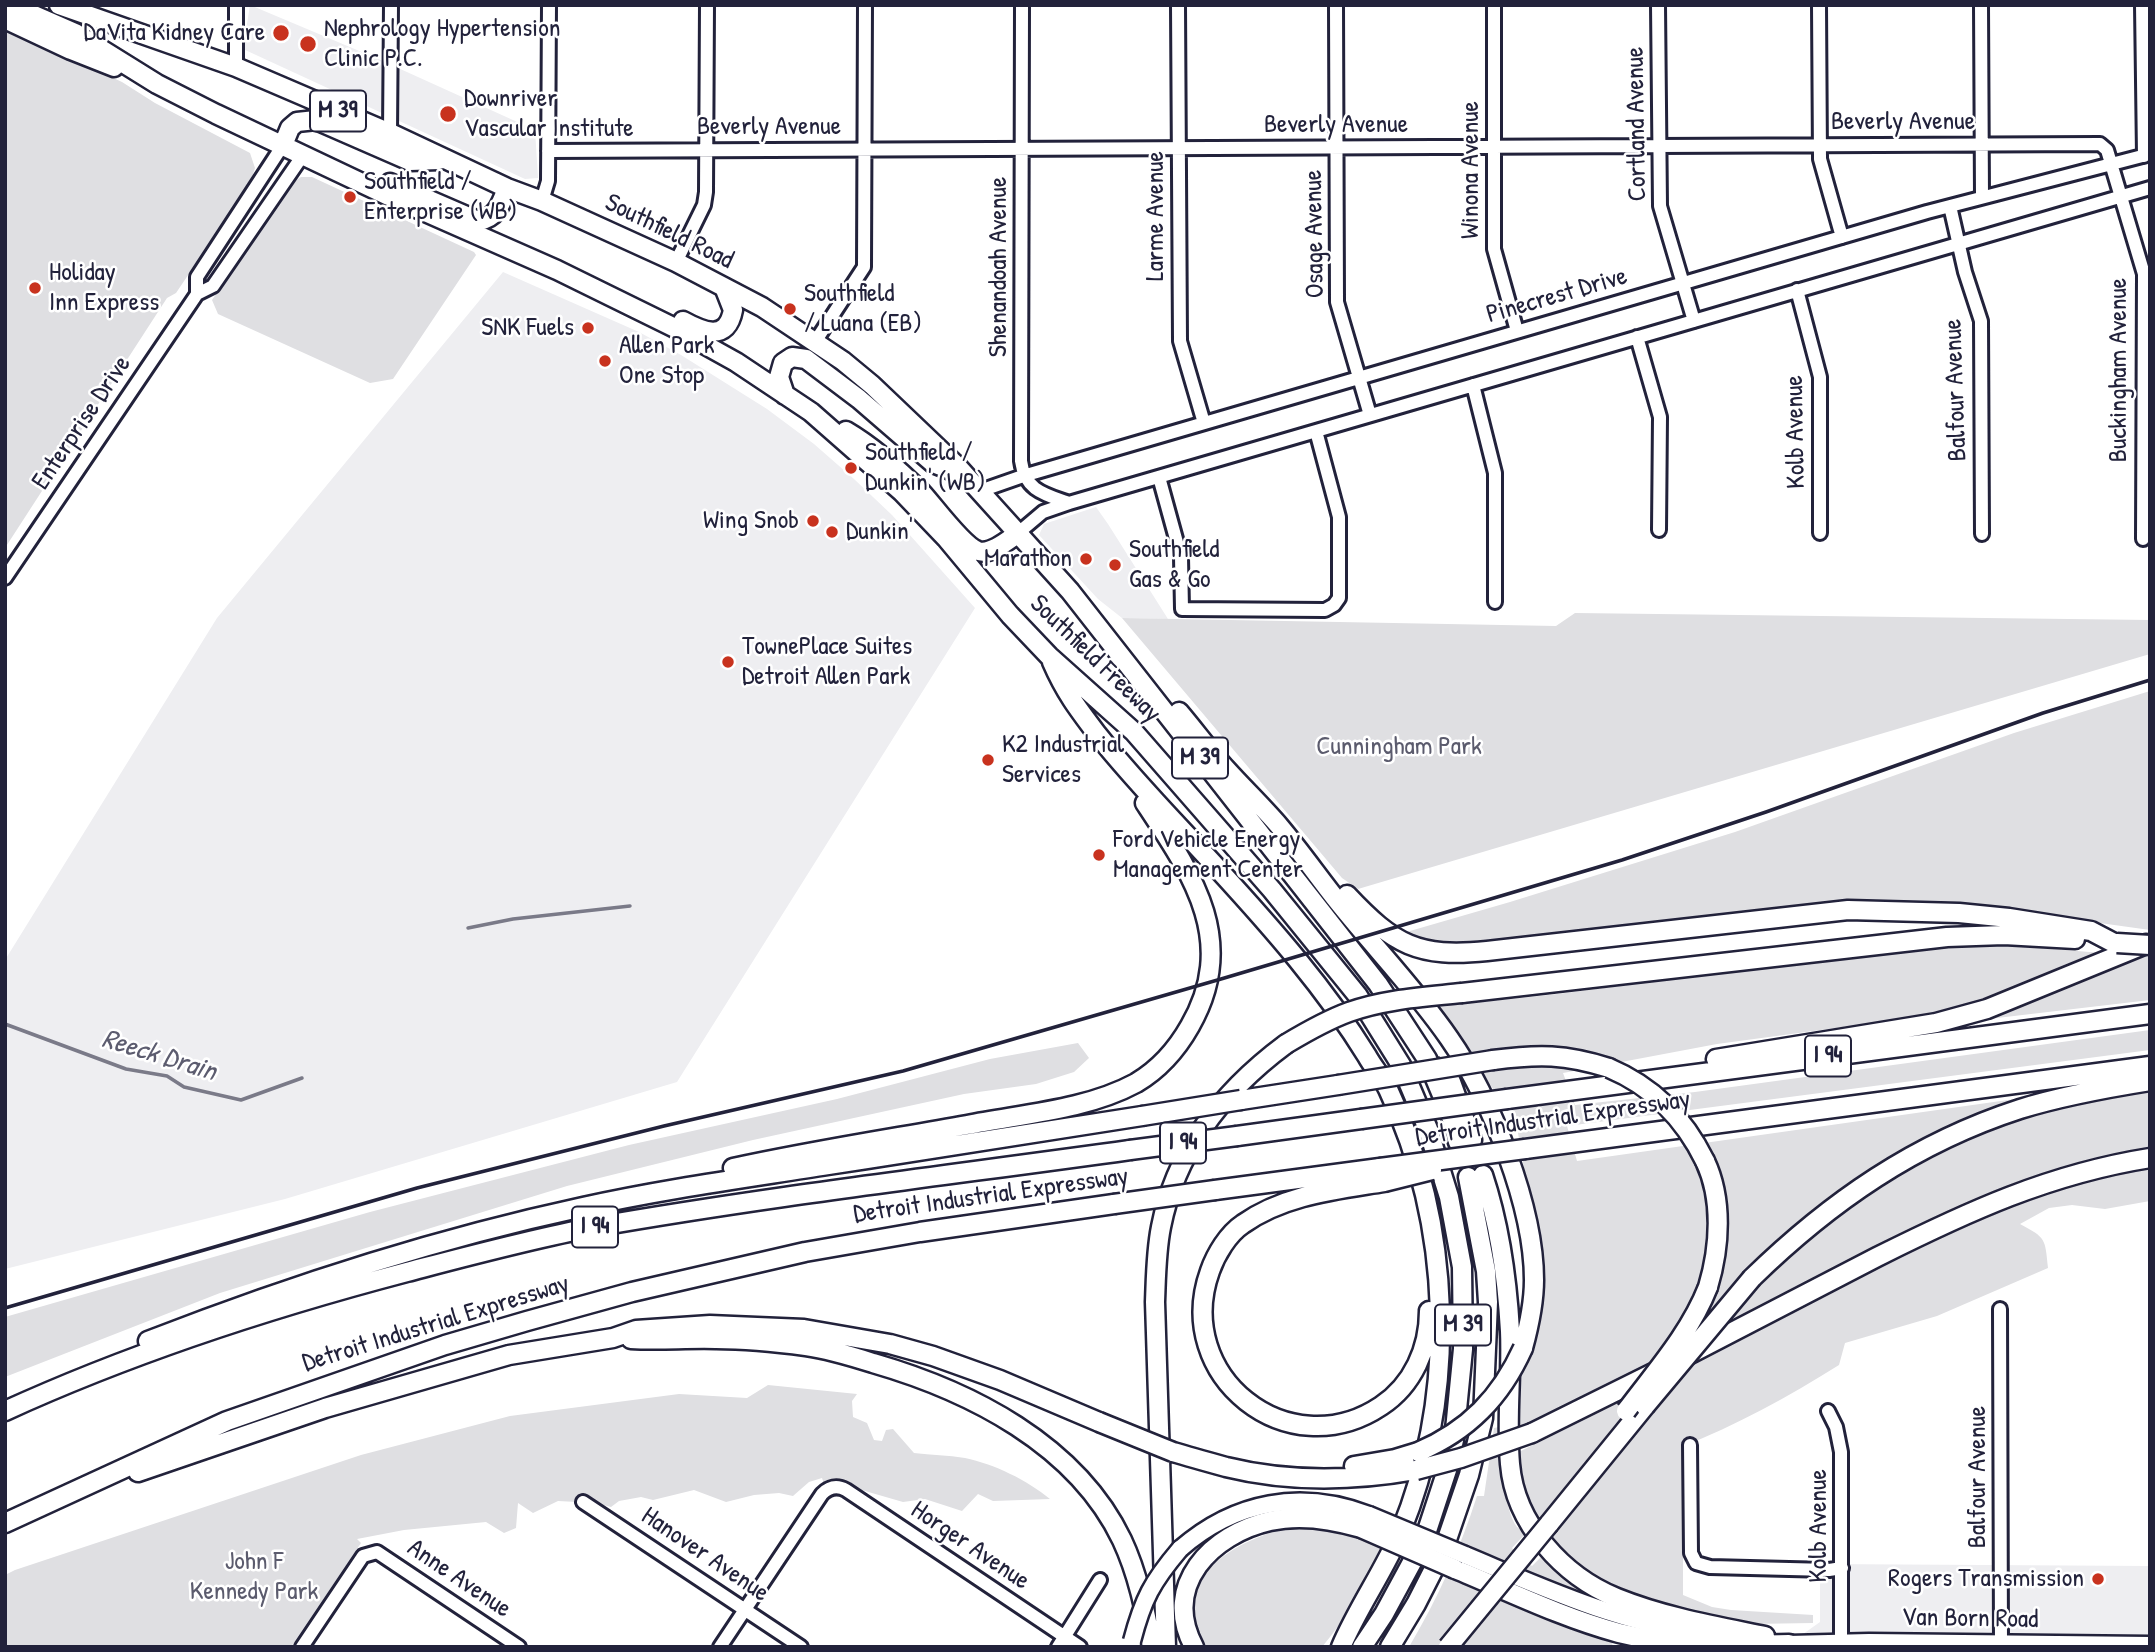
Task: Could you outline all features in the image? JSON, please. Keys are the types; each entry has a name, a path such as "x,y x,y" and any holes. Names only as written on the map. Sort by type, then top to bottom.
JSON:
{"highway":[{"name":"M 39","path":"11,5 75,33 157,83 310,159 556,270 673,327 736,362 826,426"},
{"name":"Southfield Road","path":"60,5 236,67 390,133 444,160 676,262 762,307 815,342 872,385 973,484 1070,591"},
{"name":"Southfield Road","path":"91,5 165,42"},
{"name":"M 39","path":"5,19 71,50 157,83"},
{"path":"283,145 290,128 297,122 316,120 410,160 444,160"},
{"path":"310,159 359,169 478,221 495,214 508,188"},
{"path":"556,270 580,275 619,290 710,332 721,330 732,319 732,301 724,287"},
{"path":"785,395 779,383 780,367 786,359 792,357 806,359 859,399 933,463 973,484"},
{"path":"826,426 847,432 877,451 922,493 971,548 988,551 1017,534"},
{"name":"Southfield Freeway","path":"826,426 947,538 1049,656 1134,732 1272,890 1358,996 1401,1065 1428,1129 1450,1197 1462,1267 1463,1349 1454,1440 1424,1540 1363,1647"},
{"path":"1070,591 1088,602 1225,767 1280,827 1373,922 1400,942 1438,953 1477,952 1848,910 1959,913 2009,918 2091,931 2114,942"},
{"name":"Southfield Freeway","path":"1070,591 1378,984 1427,1059 1451,1082 1471,1145"},
{"path":"1049,656 1064,691 1128,773 1219,870 1310,975 1349,1027 1387,1086 1425,1187 1439,1278 1439,1357 1431,1421 1420,1475 1401,1531 1340,1643"},
{"path":"581,1207 626,1191 739,1167 1080,1103 1136,1083 1154,1070 1170,1054 1197,1013 1205,994 1210,966 1208,927 1194,882 1130,782 1128,773"},
{"path":"1280,827 1450,1040 1490,1114 1514,1176 1525,1215 1532,1251 1533,1302 1522,1348 1513,1371 1498,1394 1479,1414 1417,1461"},
{"path":"1166,1647 1155,1303 1156,1261 1161,1227 1171,1190 1184,1159 1208,1120 1242,1079 1286,1044 1349,1012 1406,1000 1462,993 1947,937 2004,935 2150,944"},
{"path":"1670,1077 1710,1060 1936,1023 1987,1009 2150,944"},
{"name":"Detroit Industrial Expressway","path":"5,1411 78,1380 222,1326 331,1292 481,1252 591,1228 743,1203 2150,1014"},
{"path":"78,1380 123,1350 216,1314 374,1262 581,1207 725,1181 1538,1055 1579,1059 1609,1068 1642,1085 1681,1120 1696,1142 1712,1177 1718,1242 1708,1287 1693,1319 1584,1471 1566,1502"},
{"name":"Detroit Industrial Expressway","path":"5,1523 227,1421 445,1345 632,1292 805,1252 920,1232 1215,1190 1382,1175 1471,1145 1525,1149 2150,1066"},
{"path":"1374,1068 1400,1133 1422,1211 1429,1274 1429,1315 1425,1346 1416,1368 1391,1399 1354,1420 1329,1425 1305,1425 1276,1418 1255,1408 1236,1394 1222,1377 1211,1359 1203,1336 1201,1311 1204,1285 1213,1260 1241,1225 1265,1211 1289,1201 1382,1175"},
{"path":"1448,1647 1752,1278 1787,1244 1847,1195 1926,1148 1968,1128 2021,1109 2070,1096 2150,1082"},
{"path":"42,1505 338,1404 509,1355 613,1338 636,1330 710,1325 804,1329 933,1356 1000,1380 1173,1452 1227,1467 1281,1476 1322,1478 1417,1461 1461,1458 1532,1433 1612,1395 1959,1216 2040,1184 2086,1170 2150,1158"},
{"name":"M 39","path":"1390,1647 1443,1551 1469,1475 1483,1418 1487,1292 1476,1176 1497,1226 1507,1290 1510,1334 1510,1466 1515,1491 1545,1546 1564,1566 1588,1583 1617,1598 1778,1642"},
{"path":"613,1338 654,1341 715,1339 809,1346 892,1368 984,1407 1049,1450 1102,1506 1138,1577 1152,1647"},
{"path":"1194,1647 1184,1619 1186,1588 1193,1571 1205,1555 1223,1540 1260,1524 1310,1517 1365,1521 1460,1562 1546,1607 1618,1632 1671,1642 1714,1646 1778,1642"}],"main road":[{"path":"1132,1644 1146,1595 1158,1575 1180,1549 1206,1529 1245,1510 1309,1500 1328,1502 1365,1521"},
{"name":"Van Born Road","path":"1618,1632 1695,1631 1778,1642 1874,1645 2150,1645"}],"street":[{"path":"236,5 236,67"},
{"path":"390,133 391,5"},
{"path":"542,201 548,181 549,5"},
{"path":"676,262 705,200 707,5"},
{"path":"815,342 864,267 865,5"},
{"name":"Shenandoah Avenue","path":"1023,5 1020,447 1023,476"},
{"name":"Larme Avenue","path":"1178,5 1180,341 1203,423"},
{"name":"Osage Avenue","path":"1336,5 1337,302 1370,415"},
{"name":"Winona Avenue","path":"1494,5 1494,248 1517,331"},
{"name":"Cortland Avenue","path":"1658,5 1660,206 1694,321"},
{"path":"1819,5 1820,159 1842,237"},
{"path":"1981,5 1982,197"},
{"path":"2142,5 2147,155"},
{"name":"Beverly Avenue","path":"548,151 2100,144 2107,149 2112,164"},
{"name":"Enterprise Drive","path":"197,294 197,277 283,145"},
{"name":"Pinecrest Drive","path":"973,484 1023,476 1950,206 2147,155"},
{"name":"Enterprise Drive","path":"5,578 197,294 213,286 310,159"},
{"name":"Buckingham Avenue","path":"2112,164 2144,274 2143,539"},
{"path":"1017,534 1043,512 1069,503 2150,188"},
{"name":"Balfour Avenue","path":"1950,206 1958,244 1981,321 1982,534"},
{"name":"Kolb Avenue","path":"1797,290 1820,377 1820,533"},
{"path":"1637,337 1660,417 1659,530"},
{"path":"1474,385 1495,473 1495,602"},
{"path":"1159,477 1181,557 1182,609 1331,608 1339,598 1339,517 1316,431"},
{"path":"1023,476 1041,492 1069,503"},
{"name":"Balfour Avenue","path":"2000,1309 2001,1644"},
{"name":"Kolb Avenue","path":"1828,1411 1836,1427 1841,1452 1841,1644"},
{"path":"1690,1445 1691,1553 1696,1563 1710,1567 1829,1570 1842,1567"},
{"name":"Horger Avenue","path":"745,1609 822,1494 833,1487 846,1490 1062,1642 1080,1647"},
{"name":"Hanover Avenue","path":"583,1502 801,1647"},
{"name":"Anne Avenue","path":"302,1647 363,1556 372,1552 382,1554 519,1647"},
{"path":"1062,1642 1100,1580"},
{"path":"720,1647 745,1609"}],"shaded area":[{"path":"250,5 535,130 538,178 525,179 243,49"},
{"path":"503,272 639,332 767,409 814,444 892,515 975,608 677,1082 285,1199 5,1269 5,960 217,618"},
{"path":"1096,507 1168,619 1122,618 1098,599 1039,535 1044,524"},
{"path":"1820,1564 2150,1566 2150,1647 1789,1644 1820,1622"}],"green space":[{"path":"5,28 122,82 155,103 250,153 255,168 250,183 176,293 167,298 5,548"},
{"path":"301,177 312,177 476,255 393,379 370,383 218,314 212,300 292,183"},
{"name":"Cunningham Park","path":"1575,613 2150,620 2150,654 1358,889 1342,878 1122,618 1556,626"},
{"path":"2150,691 2150,930 2064,918 1877,902 1763,909 1458,946 1403,933 1735,832 2014,733"},
{"path":"1995,944 2101,953 1972,1004 1895,1020 1717,1044 1563,1073 1575,1105 1695,1092 2150,1030 2150,1050 1567,1126 1577,1161 2022,1098 2022,1101 1905,1149 1830,1197 1741,1275 1757,1287 1821,1229 1876,1186 1940,1150 2008,1121 2068,1106 2150,1092 2150,1154 2091,1161 2012,1184 1515,1430 1516,1382 1524,1369 1541,1317 1538,1246 1521,1175 1524,1169 1515,1115 1484,1078 1441,1016 1438,1006 1577,992 1845,956"},
{"path":"2129,956 2150,957 2150,1000 1980,1020"},
{"path":"1078,1043 1089,1058 1074,1072 1036,1084 964,1094 753,1140 567,1186 220,1293 5,1377 5,1317 370,1212 629,1145 837,1099 990,1059"},
{"path":"2150,1168 2150,1201 2105,1209 2072,1205 2049,1208 2020,1224 2043,1240 2048,1268 1937,1316 1845,1343 1839,1365 1762,1410 1681,1447 1683,1595 1712,1607 1731,1610 1813,1615 1813,1623 1751,1624 1711,1619 1656,1604 1595,1579 1573,1565 1535,1521 1525,1494 1517,1453 1969,1223 2091,1178"},
{"name":"John F Kennedy Park","path":"768,1385 857,1394 852,1401 853,1417 867,1423 874,1440 882,1441 886,1430 893,1429 914,1453 959,1457 987,1464 1021,1479 1050,1499 993,1501 978,1494 962,1511 925,1499 903,1502 834,1482 824,1484 822,1478 809,1482 793,1496 779,1493 754,1495 726,1502 694,1490 653,1500 641,1497 619,1501 611,1507 596,1503 558,1501 533,1513 518,1503 516,1528 504,1533 486,1522 404,1530 357,1539 361,1543 291,1647 5,1647 5,1575 15,1570 361,1455 510,1416 679,1394 747,1398"},
{"path":"1499,1427 1508,1507 1517,1527 1526,1533 1512,1548 1532,1566 1543,1555 1612,1601 1604,1631 1613,1640 1612,1647 1409,1647 1448,1573 1477,1496 1484,1496 1494,1428"},
{"path":"1300,1524 1348,1529 1385,1545 1357,1598 1322,1647 1202,1647 1193,1621 1193,1599 1201,1579 1215,1563 1233,1550 1278,1530"}],"waterway":[{"name":"Reeck Drain","path":"468,928 513,919 630,906"},
{"name":"Reeck Drain","path":"5,1024 126,1069 167,1076 184,1087 241,1100 302,1078"}],"railway":[{"path":"5,1308 417,1188 664,1126 903,1071 1221,979 1622,860 1766,812 2043,713 2150,680"}],"place":[{"name":"DaVita Kidney Care","path":"281,33"},
{"name":"Nephrology Hypertension Clinic P.C.","path":"308,44"},
{"name":"Downriver Vascular Institute","path":"448,114"},
{"name":"Southfield / Enterprise (WB)","path":"350,197"},
{"name":"Holiday Inn Express","path":"35,288"},
{"name":"Southfield / Luana (EB)","path":"790,309"},
{"name":"SNK Fuels","path":"588,328"},
{"name":"Allen Park One Stop","path":"605,361"},
{"name":"Southfield / Dunkin' (WB)","path":"851,468"},
{"name":"Wing Snob","path":"813,521"},
{"name":"Dunkin'","path":"832,532"},
{"name":"Marathon","path":"1086,559"},
{"name":"Southfield Gas & Go","path":"1115,565"},
{"name":"TownePlace Suites Detroit Allen Park","path":"728,662"},
{"name":"K2 Industrial Services","path":"988,760"},
{"name":"Ford Vehicle Energy Management Center","path":"1099,855"},
{"name":"Rogers Transmission","path":"2098,1579"}]}
